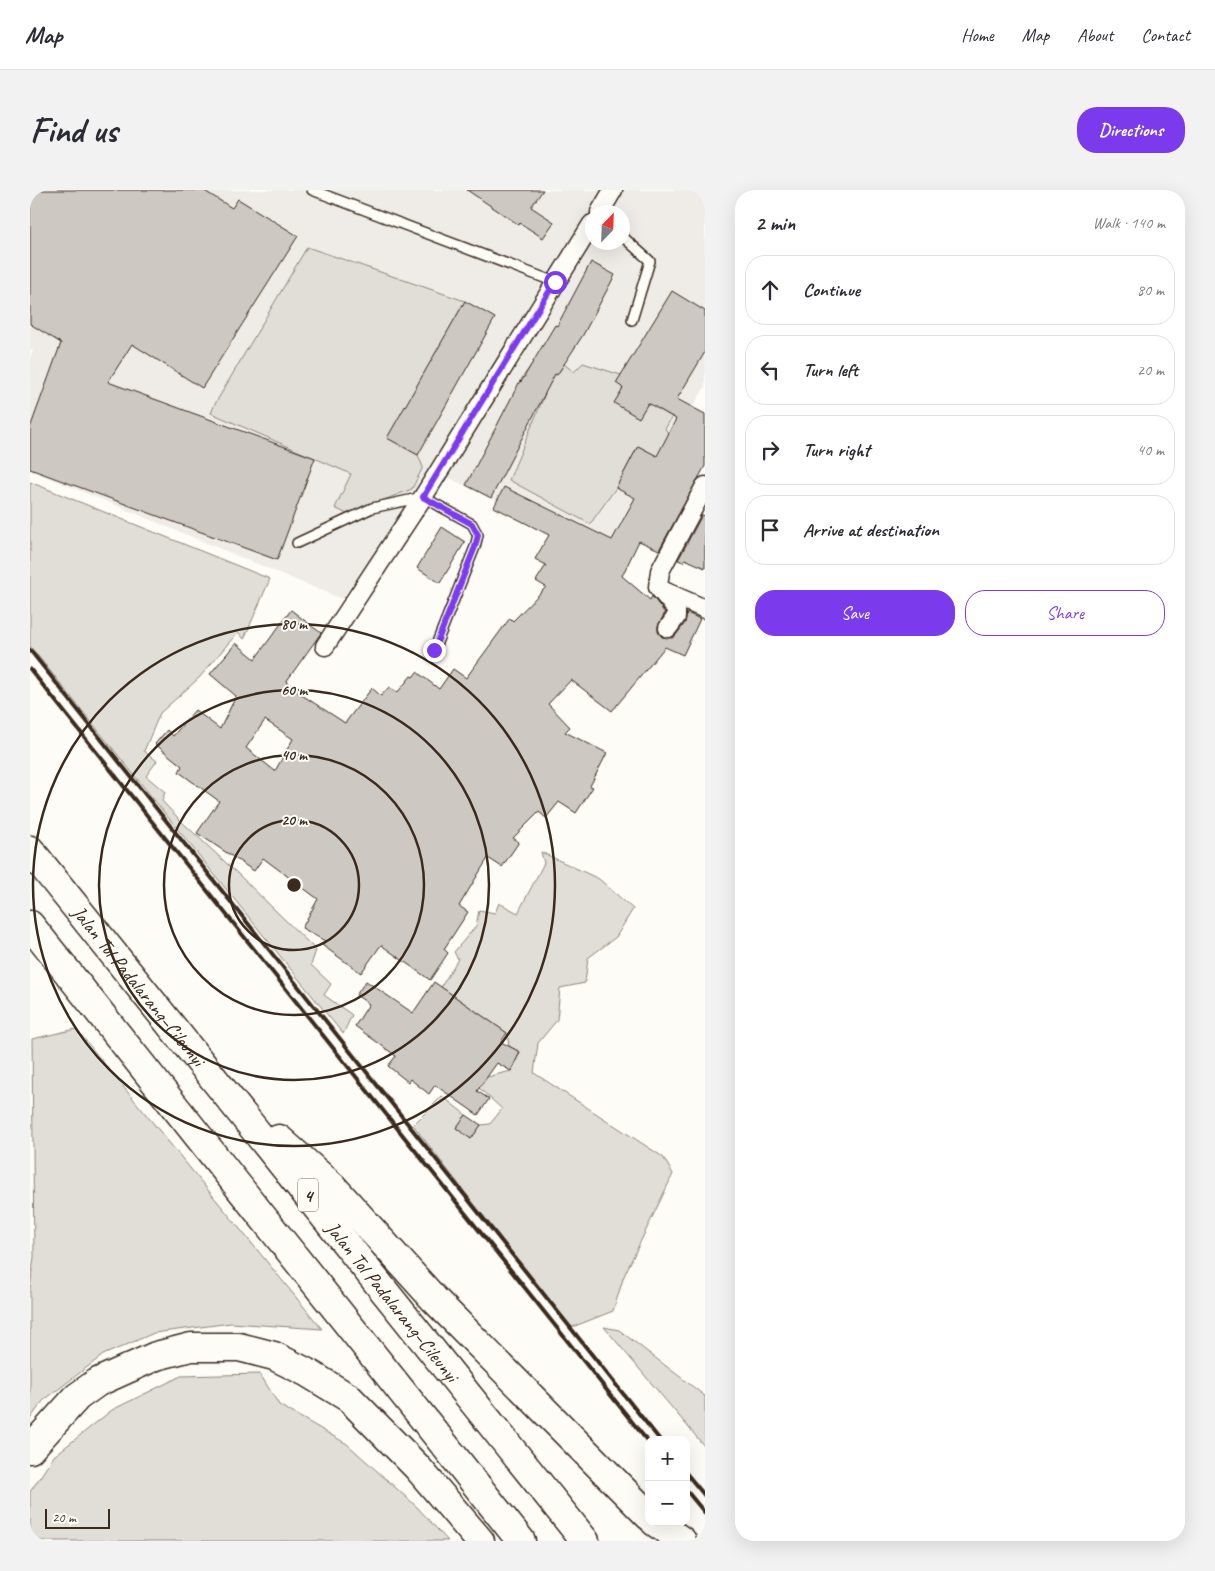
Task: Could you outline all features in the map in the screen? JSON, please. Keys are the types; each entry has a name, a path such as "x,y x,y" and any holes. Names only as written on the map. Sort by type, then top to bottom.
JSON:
{"highway":[{"name":"Jalan Tol Padalarang–Cileunyi","path":"30,850 586,1541"},
{"path":"30,926 522,1541"},
{"path":"220,1087 332,1186 434,1299 645,1512"},
{"path":"30,1449 78,1397 98,1382 156,1356 191,1347 239,1347 274,1356 308,1373 349,1398 417,1467 480,1541"},
{"path":"661,1526 682,1541"}],"street":[{"path":"604,205 613,190"},
{"path":"325,646 423,497 585,235"},
{"path":"668,628 676,617 676,608 658,587 660,571 705,486"},
{"path":"662,590 705,609"}],"lane":[{"path":"312,190 555,282"},
{"path":"630,243 650,261 632,320"},
{"path":"297,543 372,508 423,497 472,524 478,535 475,547 434,650"}],"shaded area":[{"path":"30,190 705,190 705,387 617,528 636,542 624,564 433,470 342,599 30,470 30,357 33,351 30,350"},
{"path":"307,247 465,301 388,438 418,455 423,467 412,489 347,514 335,508 351,474 211,413"},
{"path":"534,361 557,375 564,364 574,372 583,363 621,375 623,388 639,417 648,403 672,417 665,429 674,439 664,460 638,446 616,488 590,524 509,480 545,394 520,381"},
{"path":"30,482 270,579 244,639 238,632 199,678 160,713 144,751 157,761 146,776 165,792 162,801 181,821 316,950 311,965 331,984 324,995 352,1015 343,1034 30,646"},
{"path":"541,852 599,879 633,909 616,937 588,958 585,983 560,988 557,1020 538,1043 534,1073 663,1157 673,1174 624,1276 613,1311 570,1328 413,1125 442,1096 466,1115 456,1128 471,1139 481,1125 490,1124 502,1109 479,1088 487,1077 511,1071 520,1052 509,1046 507,1033 441,987 458,959 454,952 476,926 479,910 495,913 499,903 518,913 544,863"},
{"path":"76,1029 322,1329 231,1323 154,1333 103,1355 43,1401 30,1419 30,1288 34,1257 32,1039"},
{"path":"604,1327 619,1330 705,1396 705,1447"},
{"path":"260,1374 279,1405 347,1444 416,1506 448,1541 30,1541 30,1492 54,1456 112,1410 181,1376"}],"building":[{"path":"38,190 203,190 232,208 238,199 298,236 202,388 132,344 108,382 315,458 277,560 30,469 30,428 61,343 30,324 30,202"},
{"path":"467,190 543,190 531,207 554,222 543,238 520,223 519,225"},
{"path":"591,262 615,275 583,335 557,375 555,374 491,498 466,485 520,381 555,325 557,326"},
{"path":"672,291 705,311 705,352 677,399 705,414 705,466 659,550 639,541 622,576 650,600 652,596 665,613 658,626 658,632 662,637 672,638 676,635 685,623 687,613 700,619 683,655 665,647 612,711 571,680 548,704 570,727 565,732 607,753 590,786 593,787 576,813 559,802 546,818 539,812 513,838 519,842 502,867 488,858 459,906 468,912 444,949 448,953 430,980 381,945 361,973 322,945 325,941 302,928 318,899 263,858 254,871 197,833 219,801 179,772 182,766 155,744 167,730 173,736 195,710 220,729 236,696 210,674 236,643 255,659 291,610 321,633 286,682 292,686 291,688 345,723 372,688 381,696 389,687 397,693 411,676 413,677 417,672 439,689 453,669 466,678 510,618 513,621 546,587 536,581 546,565 535,559 549,535 494,507 504,487 612,540 635,498 616,488 638,446 657,456 676,419 648,403 639,418 614,403 623,388 616,383","holes":["265,720 293,739 275,771 246,748"]},
{"path":"465,301 495,318 418,455 387,438"},
{"path":"702,515 705,516 705,568 685,559 683,562 678,560"},
{"path":"442,527 465,542 440,583 417,568"},
{"path":"366,981 413,1013 434,982 507,1033 501,1042 520,1052 511,1071 497,1063 477,1091 489,1099 478,1115 435,1085 429,1094 410,1079 408,1082 388,1066 396,1056 355,1026 369,1004 356,995"},
{"path":"466,1115 481,1125 471,1139 456,1128"}],"railway":[{"path":"30,650 657,1436"},
{"path":"30,669 645,1438"},
{"path":"690,1478 705,1496"},
{"path":"690,1495 705,1513"}],"route":[{"path":"434,650 478,535 472,524 423,497 555,282"}]}
